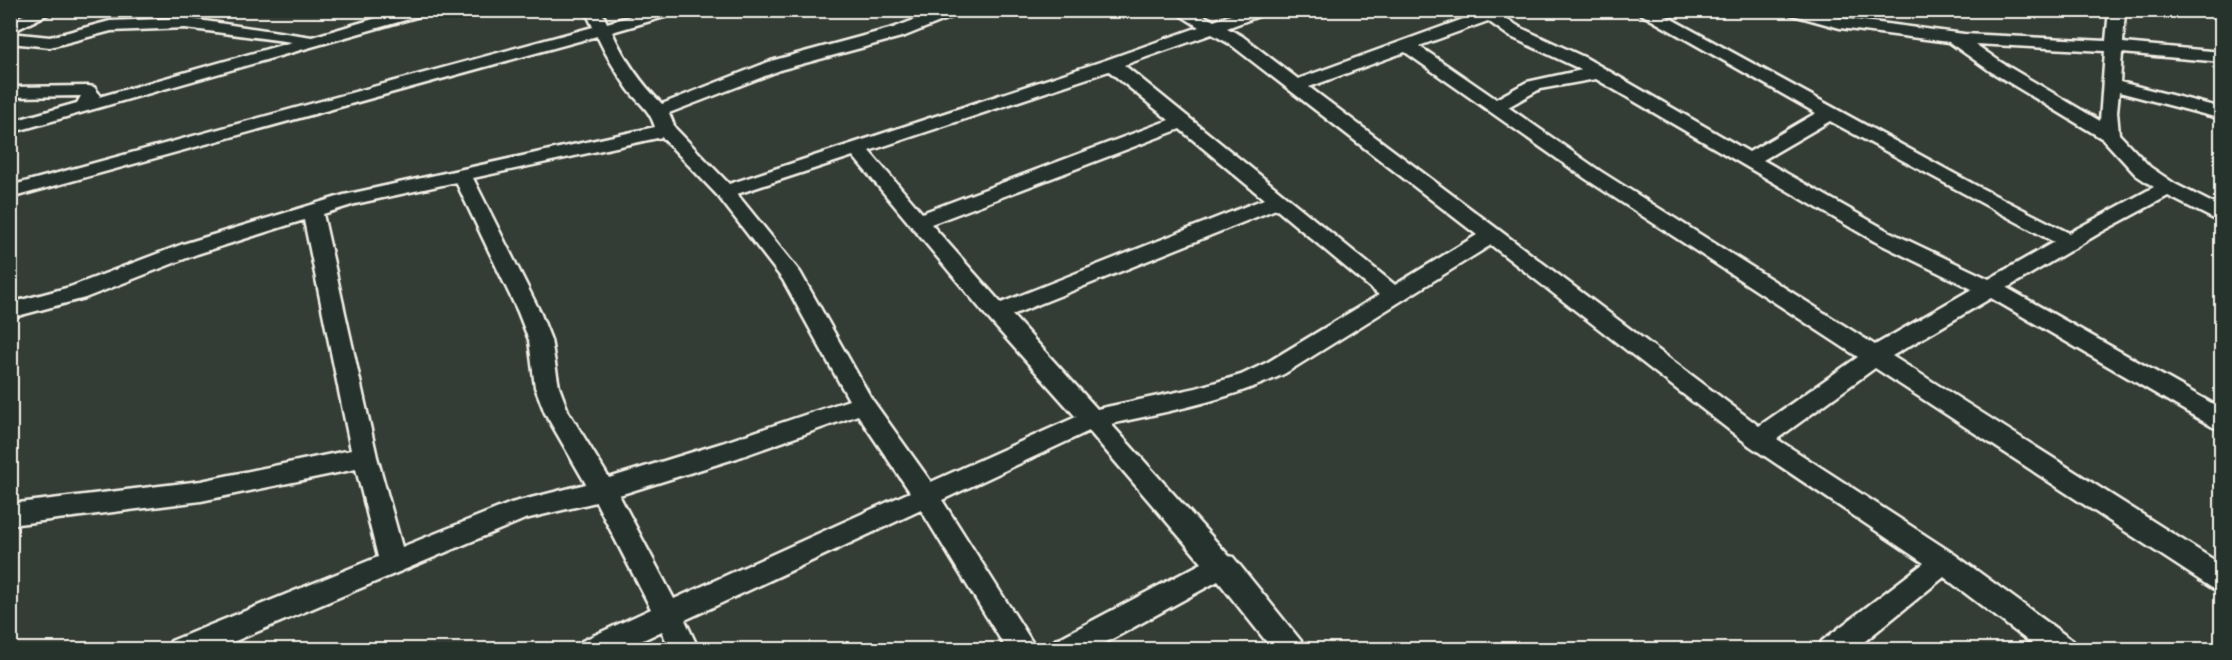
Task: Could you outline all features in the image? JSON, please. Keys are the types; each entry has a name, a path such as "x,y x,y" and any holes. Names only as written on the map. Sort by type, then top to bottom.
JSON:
{"street":[{"path":"10,28 48,10"},
{"path":"10,128 424,10"},
{"path":"593,10 617,60 636,88 726,192 792,277 863,404 927,497 1023,650"},
{"path":"10,192 672,10"},
{"path":"10,311 77,293 190,249 312,210 351,199 462,175 662,120 777,65 899,32 956,10"},
{"path":"1180,10 1236,40 1759,439 1944,562 2063,650"},
{"path":"726,192 1112,64 1261,10"},
{"path":"1642,10 2071,242"},
{"path":"1792,10 1840,23 1953,38 2115,46 2222,57"},
{"path":"2110,135 2108,112 2117,10"},
{"path":"1294,86 1408,46 1491,12 1515,32 1598,73 1881,236 1960,276 1992,289 2222,421"},
{"path":"10,38 50,42 110,26 185,23 315,40"},
{"path":"1953,38 1996,67 2110,135 2143,171 2168,188 2222,217"},
{"path":"1408,46 1498,106 1593,175 2222,580"},
{"path":"1112,64 1393,295"},
{"path":"1498,106 1529,86 1598,73"},
{"path":"2111,86 2222,114"},
{"path":"10,92 88,91 91,95 84,106"},
{"path":"1749,160 1830,113"},
{"path":"918,221 1182,122"},
{"path":"857,148 996,313 1223,565 1291,650"},
{"path":"462,175 529,312 540,340 547,387 557,413 603,490 685,650"},
{"path":"1759,439 1875,356 2168,188"},
{"path":"996,313 1278,201"},
{"path":"312,210 365,457 393,561"},
{"path":"592,650 1093,419 1196,397 1249,381 1276,368 1492,235"},
{"path":"181,650 520,510 603,490 728,451 863,404"},
{"path":"10,516 201,491 365,457"},
{"path":"1832,650 1944,562"},
{"path":"1064,650 1223,565"}]}
